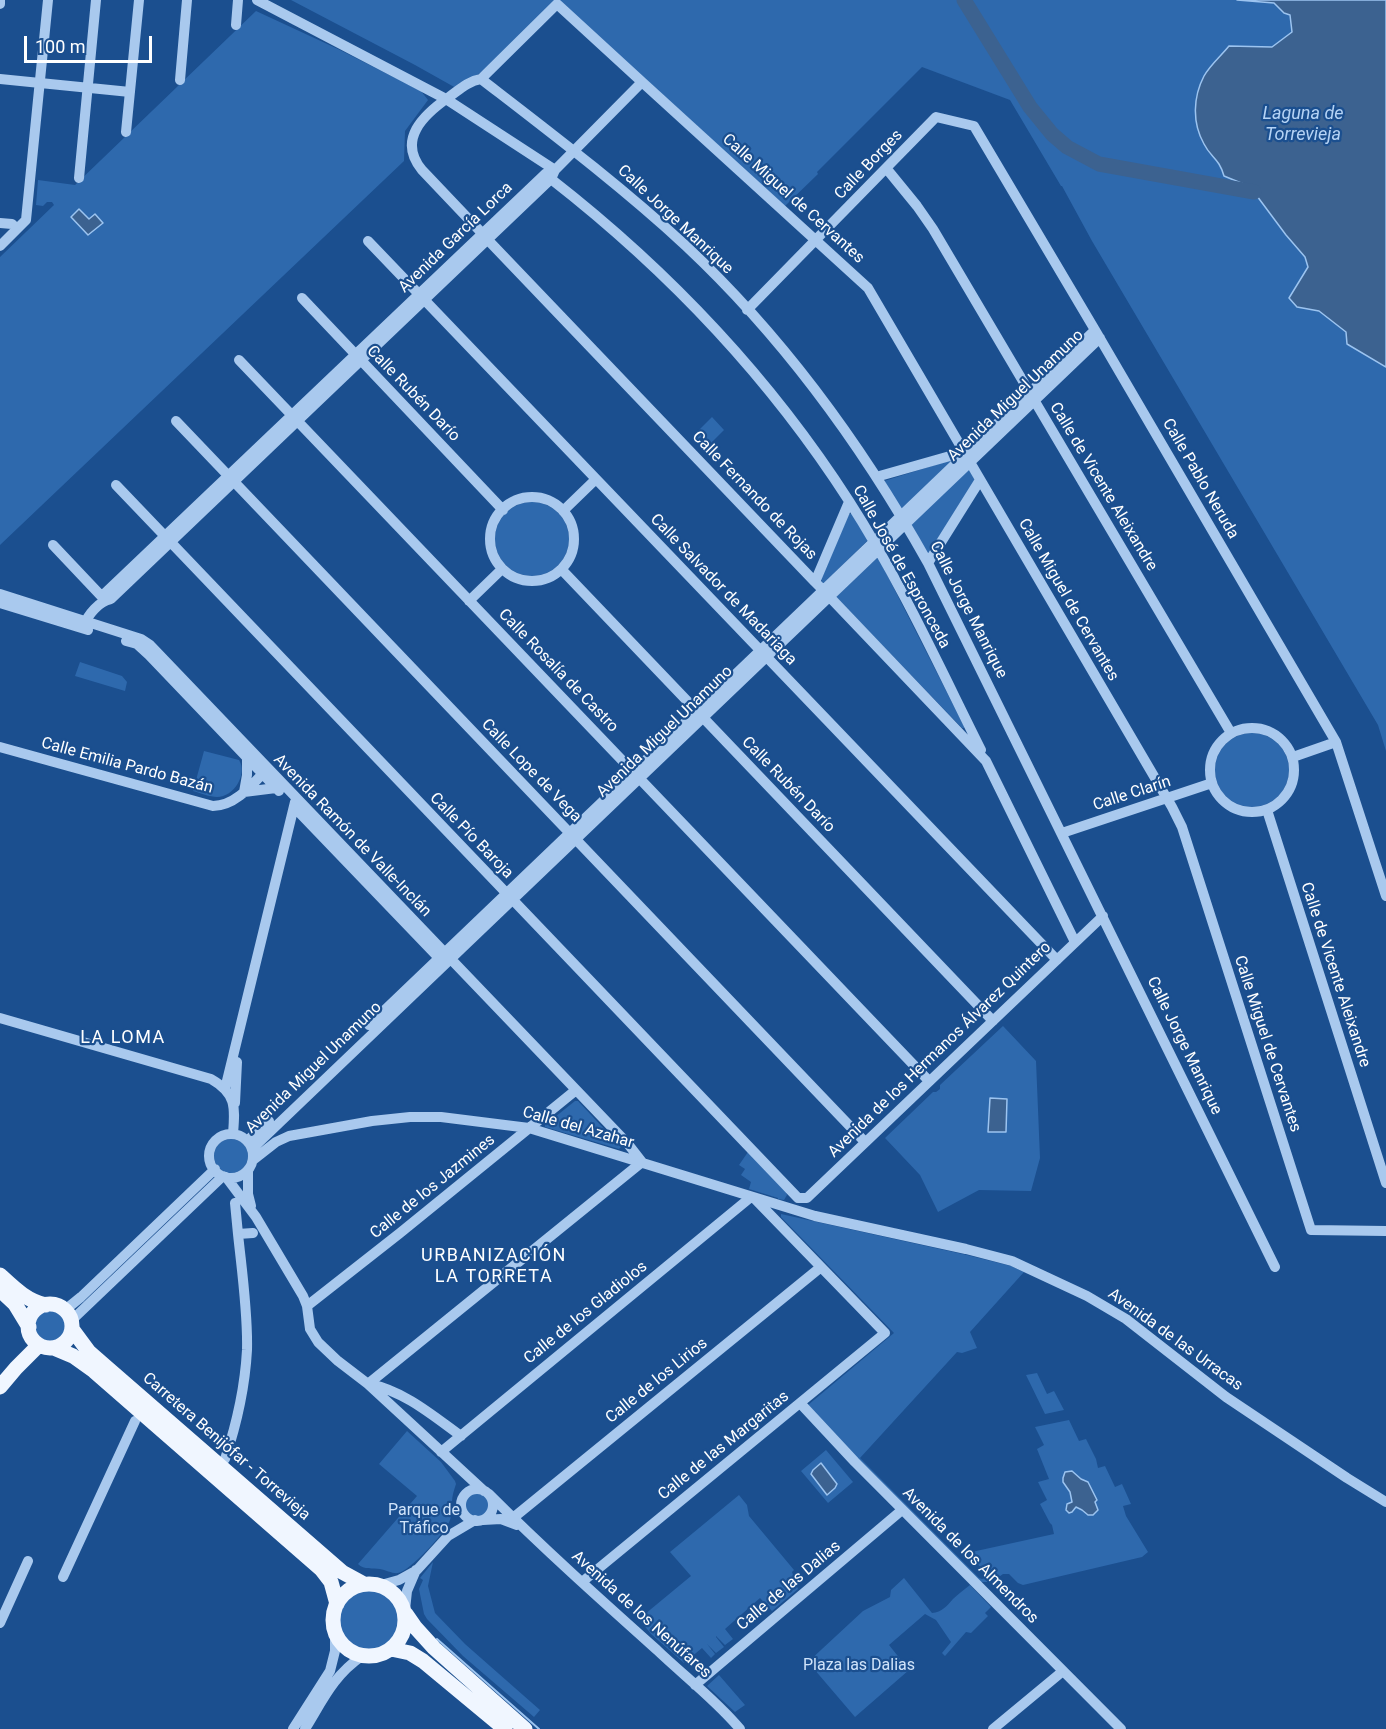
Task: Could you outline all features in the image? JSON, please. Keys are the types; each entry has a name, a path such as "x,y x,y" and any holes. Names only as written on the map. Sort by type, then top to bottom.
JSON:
{"main road":[{"path":"0,1275 38,1303 56,1305 70,1320 66,1341 61,1346 20,1364"},
{"path":"0,1290 15,1304 33,1339 52,1349"},
{"path":"0,1375 22,1349 31,1315 46,1305"},
{"name":"Carretera Benijófar - Torrevieja","path":"70,1320 89,1352 113,1374 342,1572 364,1584"},
{"path":"0,1387 20,1364 38,1355 51,1352 52,1349"},
{"name":"Carretera Benijófar - Torrevieja","path":"52,1349 81,1361 321,1569 331,1582 337,1604"},
{"path":"405,1612 406,1622 402,1637 391,1649 373,1656 362,1656 348,1650 335,1632 333,1623 333,1613 340,1598 351,1588 364,1584 381,1585 399,1598 415,1627 430,1644 525,1729"},
{"path":"391,1649 410,1653 423,1660 505,1729"}],"street":[{"path":"0,246 26,220 48,0"},
{"path":"79,178 96,0"},
{"path":"126,132 139,0"},
{"path":"180,80 187,0"},
{"path":"236,25 238,0"},
{"name":"Calle José de Espronceda","path":"257,0 446,99 550,174 669,280 707,319 743,358 783,408 849,502 906,600 986,761"},
{"path":"446,99 466,84 481,79 557,4 642,82"},
{"path":"0,79 130,92"},
{"name":"Calle Jorge Manrique","path":"481,79 619,187 679,240 747,310 835,415 903,519 928,563 1275,1267"},
{"name":"Avenida García Lorca","path":"84,625 105,600 111,599 168,539 550,174 642,82"},
{"name":"Calle Miguel de Cervantes","path":"642,82 868,288 1182,827 1311,1230 1386,1231"},
{"name":"Calle Fernando de Rojas","path":"446,99 429,113 416,129 411,143 412,155 422,170 986,761 1075,942"},
{"name":"Calle Borges","path":"747,310 936,117"},
{"name":"Calle Pablo Neruda","path":"936,117 974,126 1336,742 1386,896"},
{"name":"Calle de Vicente Aleixandre","path":"886,168 933,230 1231,733"},
{"path":"0,223 12,224 17,229"},
{"name":"Calle Salvador de Madariaga","path":"368,241 1057,960"},
{"name":"Calle Rubén Darío","path":"302,298 503,510"},
{"name":"Avenida Miguel Unamuno","path":"250,1155 444,957 763,653 823,589 876,546 1097,334"},
{"name":"Calle Rosalía de Castro","path":"239,360 929,1081"},
{"name":"Calle Lope de Vega","path":"176,421 866,1142"},
{"name":"Avenida Miguel Unamuno","path":"876,477 950,456 967,458"},
{"path":"563,511 596,479"},
{"path":"928,563 980,480"},
{"name":"Calle Pío Baroja","path":"116,485 795,1196"},
{"path":"538,498 556,504 563,511 569,518 574,536 572,554 562,570 554,576 536,581 518,579 502,569 493,555 490,539 494,523 503,510 519,500 538,498"},
{"path":"823,589 849,502"},
{"path":"53,545 105,600"},
{"path":"469,601 502,569"},
{"name":"Calle Rubén Darío","path":"562,570 993,1021"},
{"name":"Avenida Ramón de Valle-Inclán","path":"0,594 137,644 247,759 265,772 276,788 295,802"},
{"name":"Avenida Ramón de Valle-Inclán","path":"0,603 141,639 150,645 265,772 576,1090 642,1162"},
{"path":"1248,728 1264,729 1279,737 1293,757 1292,785 1282,800 1267,810 1247,812 1230,806 1216,793 1212,783 1210,768 1214,751 1231,733 1248,728"},
{"path":"1293,757 1336,742"},
{"name":"Calle Emilia Pardo Bazán","path":"0,747 213,806 229,804 265,772"},
{"path":"247,759 247,775 243,792 276,788"},
{"name":"Calle Clarín","path":"1062,833 1212,783"},
{"path":"225,1089 295,802"},
{"name":"Calle de Vicente Aleixandre","path":"1267,810 1386,1183"},
{"name":"Avenida de los Hermanos Álvarez Quintero","path":"795,1196 800,1199 807,1198 1103,916"},
{"path":"0,1018 211,1079 225,1089 235,1106"},
{"path":"233,1134 237,1055 241,1026"},
{"name":"Calle de los Jazmines","path":"307,1306 576,1090"},
{"name":"Calle del Azahar","path":"250,1155 289,1136 372,1121 441,1117 529,1128 753,1197"},
{"path":"233,1134 238,1135 250,1155 242,1175 234,1177 221,1174 210,1162 213,1144 222,1136 233,1134"},
{"name":"Avenida de los Nenúfares","path":"250,1155 248,1194 256,1217"},
{"path":"368,1384 642,1162"},
{"path":"70,1320 221,1174"},
{"name":"Avenida de los Nenúfares","path":"221,1174 256,1217 307,1306 310,1329 313,1334 338,1361 368,1384 486,1492 733,1720 740,1729"},
{"path":"788,1208 795,1196"},
{"path":"753,1197 821,1267"},
{"name":"Avenida de las Urracas","path":"753,1197 835,1220 998,1257 1024,1265 1078,1291 1131,1323 1226,1397 1386,1502"},
{"name":"Calle de los Gladiolos","path":"441,1452 753,1197"},
{"path":"225,1459 238,1417 247,1352 235,1203"},
{"path":"238,1234 253,1233"},
{"name":"Calle de las Margaritas","path":"582,1582 885,1333 821,1267"},
{"name":"Calle de los Lirios","path":"516,1522 821,1267"},
{"name":"Avenida de los Nenúfares","path":"368,1384 398,1392 461,1436"},
{"name":"Avenida de los Almendros","path":"800,1403 902,1510 1121,1729"},
{"path":"63,1577 135,1421"},
{"name":"Avenida de los Nenúfares","path":"451,1461 463,1483 462,1501"},
{"path":"405,1612 407,1591 417,1570 448,1536 488,1516 493,1503 486,1492 480,1489 471,1490 462,1501 448,1536"},
{"path":"462,1501 464,1514 477,1520"},
{"name":"Calle de las Dalias","path":"695,1685 902,1510"},
{"name":"Avenida de los Nenúfares","path":"477,1520 501,1519 516,1522"},
{"path":"0,1623 28,1561"},
{"path":"381,1585 399,1580 417,1570"},
{"path":"293,1729 330,1671 335,1651 335,1632"},
{"path":"305,1729 335,1680 347,1666 362,1656"},
{"path":"993,1729 1063,1671"}],"green space":[{"path":"291,0 557,0 485,70 456,88"},
{"path":"558,0 1386,0 1386,751 1378,725 1010,100 922,67 785,206"},
{"path":"256,11 421,91 428,100 405,131 404,161 0,545 0,257 54,205 52,202 47,202 43,206 36,205 38,180 75,185"},
{"path":"712,417 724,430 706,448 694,435"},
{"path":"951,460 901,509 884,481"},
{"path":"969,469 975,480 928,555 910,523"},
{"path":"532,502 553,508 563,518 569,539 563,560 553,570 532,576 511,570 501,560 495,539 501,518 511,508"},
{"path":"849,514 852,514 868,540 823,584 821,579"},
{"path":"878,557 964,726 964,728 836,597"},
{"path":"80,662 122,676 127,682 125,691 75,676"},
{"path":"1252,733 1273,739 1283,749 1289,770 1283,791 1273,801 1252,807 1231,801 1221,791 1215,770 1221,749 1231,739"},
{"path":"204,751 239,760 242,772 238,784 229,793 217,797 193,791"},
{"path":"1003,1026 1036,1061 1040,1158 1031,1191 979,1190 938,1212 920,1175 885,1138 933,1092 940,1089 940,1085"},
{"path":"575,1101 578,1101 621,1147 619,1149 545,1127"},
{"path":"231,1139 243,1144 248,1156 243,1168 231,1173 219,1168 214,1156 219,1144"},
{"path":"748,1152 786,1192 784,1200 749,1189 751,1182 741,1175 745,1169 739,1165"},
{"path":"781,1214 967,1255 1011,1266 1024,1272 970,1332 977,1348 962,1353 957,1352 860,1458 979,1578 985,1578 988,1582 980,1582 855,1457 808,1405 894,1333 781,1217"},
{"path":"50,1311 62,1315 66,1327 62,1339 50,1343 38,1339 34,1327 38,1315"},
{"path":"1037,1373 1047,1394 1054,1391 1064,1410 1045,1414 1026,1375"},
{"path":"1069,1420 1079,1441 1086,1439 1098,1468 1105,1466 1115,1487 1122,1484 1131,1504 1123,1506 1126,1516 1148,1552 1142,1557 1023,1585 1009,1574 1003,1574 996,1579 989,1576 967,1553 1054,1534 1052,1525 1040,1504 1047,1500 1038,1482 1049,1479 1037,1449 1044,1445 1035,1427"},
{"name":"Parque de Tráfico","path":"407,1431 441,1462 455,1481 450,1520 427,1550 404,1571 396,1573 363,1567 358,1564 417,1496 379,1464"},
{"path":"826,1450 853,1482 828,1503 801,1471"},
{"path":"477,1492 486,1496 490,1505 486,1514 477,1518 468,1514 464,1505 468,1496"},
{"path":"739,1495 747,1505 749,1516 794,1570 792,1572 798,1589 772,1611 760,1598 725,1629 733,1639 725,1645 716,1636 724,1647 716,1653 707,1644 715,1654 711,1658 702,1648 684,1663 651,1634 639,1619 691,1576 670,1552"},
{"path":"433,1562 428,1586 435,1613 465,1644 540,1710 534,1717 463,1656 427,1619 419,1589 423,1580 420,1578"},
{"name":"Plaza las Dalias","path":"904,1578 932,1613 944,1608 970,1585 991,1607 985,1613 988,1616 971,1633 966,1632 945,1656 942,1653 951,1642 936,1620 925,1614 889,1645 909,1670 855,1717 808,1662 863,1611 890,1597 891,1590"},
{"path":"369,1589 386,1594 394,1602 399,1619 394,1636 386,1644 369,1649 352,1644 344,1636 339,1619 344,1602 352,1594"},
{"path":"719,1675 745,1705 735,1712 707,1686"}],"water":[{"name":"Laguna de Torrevieja","path":"1237,0 1386,0 1386,367 1347,344 1346,332 1319,311 1297,307 1289,298 1308,267 1305,257 1254,192 1246,185 1224,176 1220,165 1200,136 1196,119 1196,101 1200,84 1212,64 1229,46 1272,47 1292,32 1290,15 1284,13 1274,3"},
{"path":"79,209 89,219 95,214 103,223 88,235 71,217"},
{"path":"990,1098 1007,1099 1006,1132 988,1132"},
{"path":"821,1463 837,1484 827,1495 811,1474"},
{"path":"1072,1471 1088,1482 1097,1500 1095,1502 1098,1510 1093,1515 1088,1515 1076,1507 1069,1513 1066,1510 1067,1504 1072,1502 1063,1478 1065,1472"}],"waterway":[{"path":"964,0 1030,107 1052,134 1067,147 1099,164 1254,192"},
{"path":"437,1639 539,1729"}],"district":[{"name":"LA LOMA","path":"123,1038"},
{"name":"URBANIZACIÓN LA TORRETA","path":"494,1266"}]}
